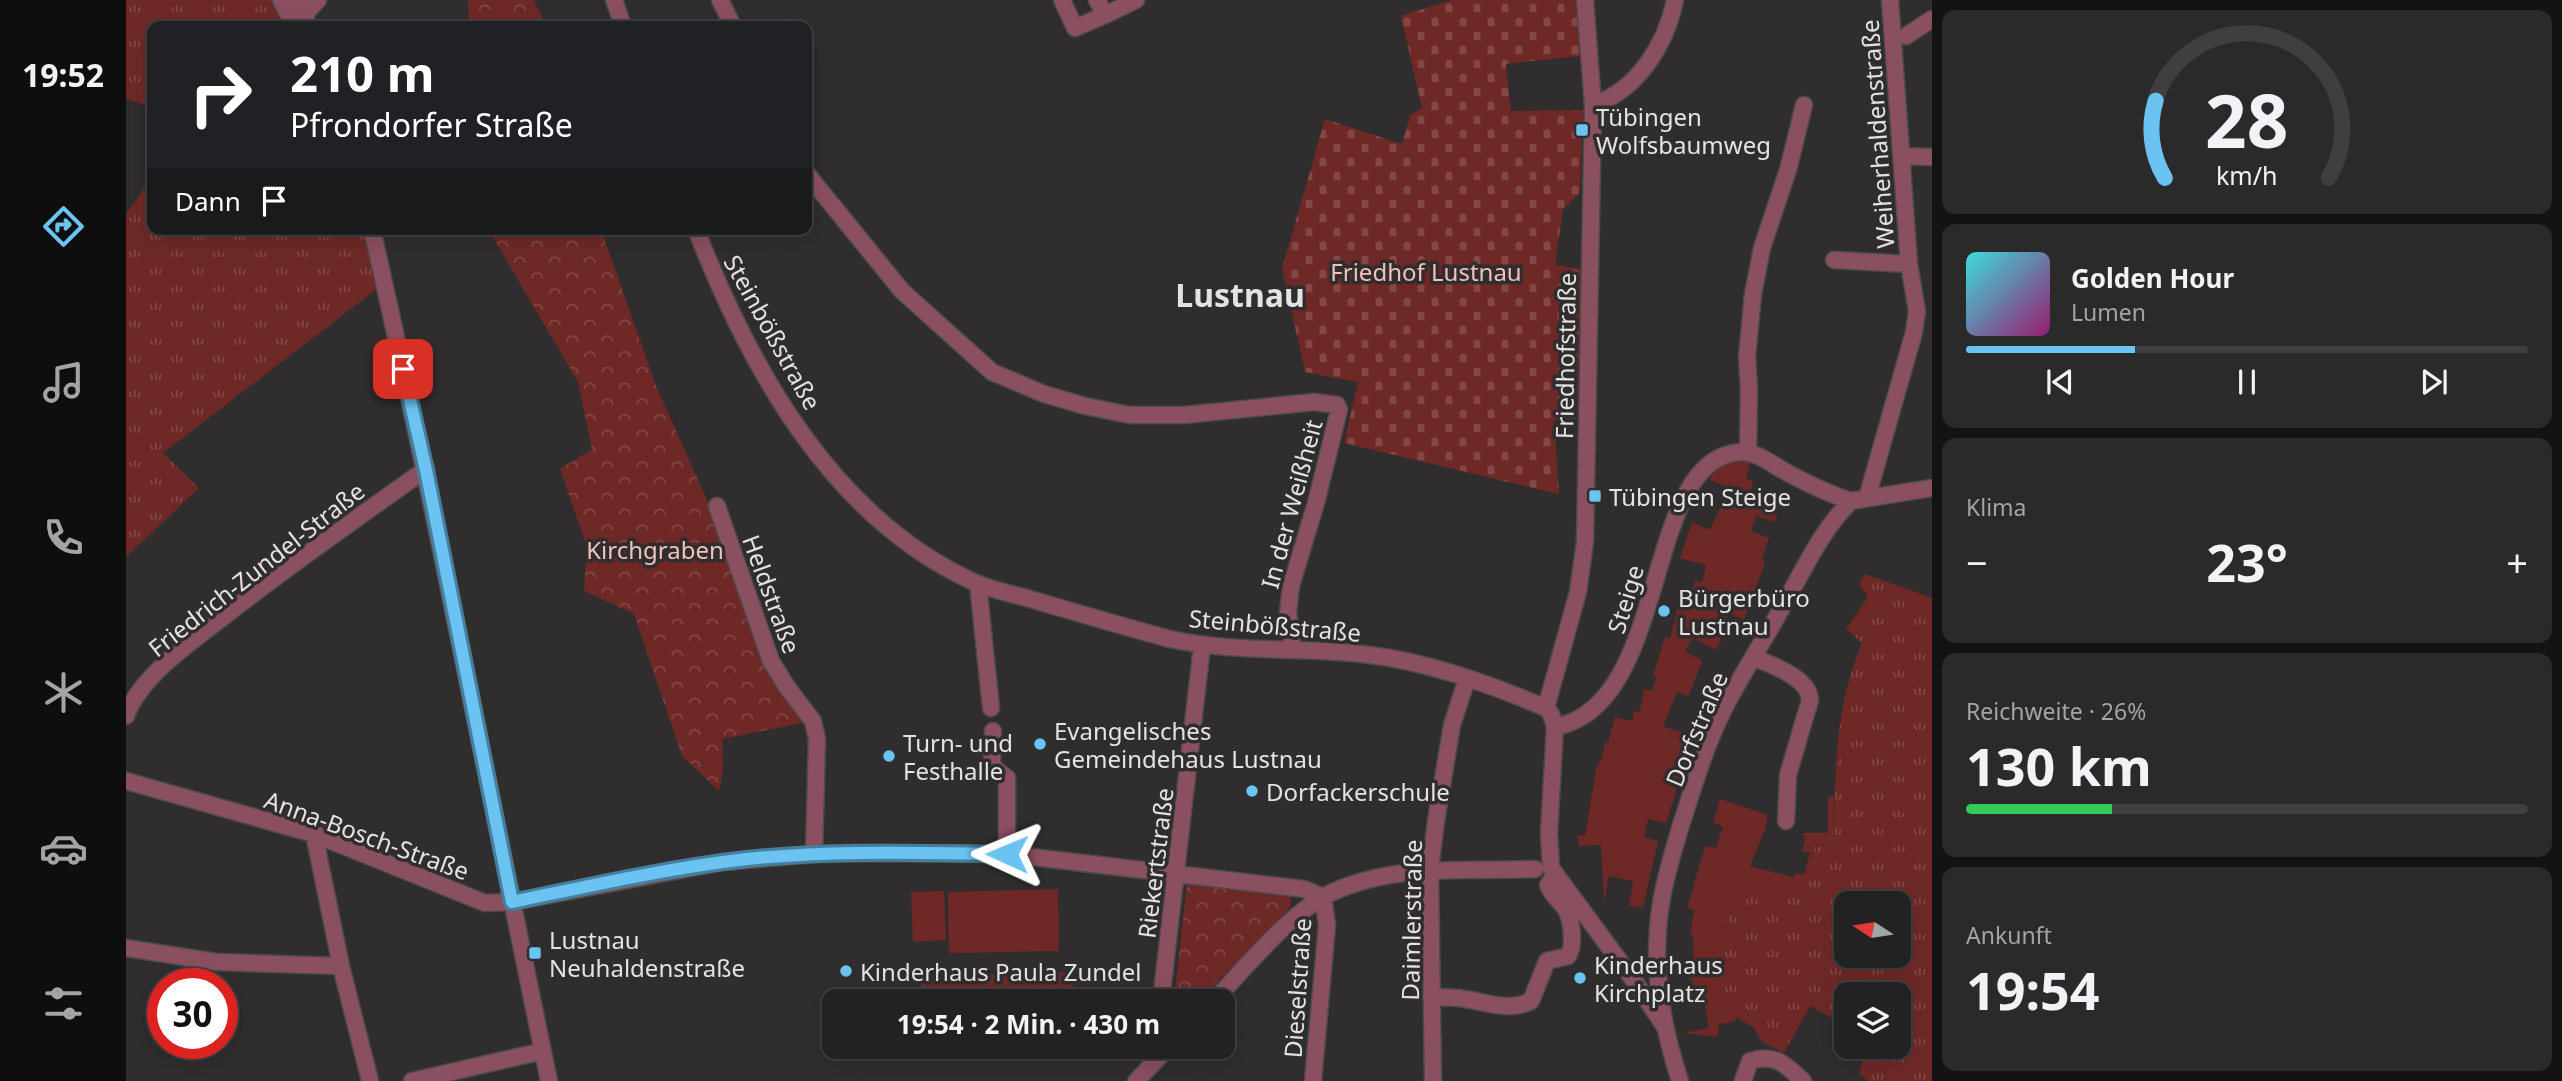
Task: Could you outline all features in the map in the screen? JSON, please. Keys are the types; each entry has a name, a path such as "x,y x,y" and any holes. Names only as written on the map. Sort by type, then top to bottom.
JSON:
{"street":[{"path":"281,0 299,21"},
{"path":"297,0 300,21"},
{"path":"301,21 318,0"},
{"path":"614,0 621,21"},
{"path":"720,0 730,21"},
{"path":"1062,0 1074,28 1101,7 1136,0"},
{"name":"Friedhofstraße","path":"1546,708 1578,592 1585,542 1593,105 1585,0"},
{"path":"1593,105 1608,100 1644,67 1665,34 1675,0"},
{"name":"Weiherhaldenstraße","path":"1859,500 1914,332 1917,311 1909,264 1890,0"},
{"path":"1906,36 1932,19"},
{"path":"1804,105 1788,170 1762,248 1753,294 1747,357 1748,453 1831,495 1859,500 1932,488"},
{"path":"1902,156 1932,158"},
{"name":"In der Weißheit","path":"812,180 902,291 992,372 1044,394 1130,415 1184,415 1314,402 1331,402 1337,405 1339,410 1291,586 1288,612 1293,650"},
{"path":"373,235 426,470 549,1081"},
{"name":"Steinbößstraße","path":"697,235 716,281 770,383 794,422 846,491 901,539 936,562 978,583 1117,625 1202,646 1382,657 1430,667 1546,708"},
{"name":"Weiherhaldenstraße","path":"1834,260 1909,264"},
{"name":"Steige","path":"1555,727 1574,722 1603,700 1633,653 1662,554 1686,495 1697,479 1715,460 1732,454 1748,453"},
{"name":"Friedrich-Zundel-Straße","path":"126,716 136,697 166,662 275,577 426,470"},
{"name":"Dorfstraße","path":"1680,1081 1665,1027 1658,974 1659,916 1664,886 1701,766 1721,717 1828,530 1859,500"},
{"name":"Heldstraße","path":"717,506 759,633 771,661 813,721 817,739 814,854"},
{"path":"978,583 991,708"},
{"name":"Riekertstraße","path":"1163,989 1202,646"},
{"path":"1754,657 1790,675 1807,688 1810,695 1788,775 1787,821"},
{"name":"Daimlerstraße","path":"1433,1081 1430,870 1452,724 1467,679"},
{"path":"1546,708 1555,727 1549,833 1550,860 1555,875 1665,1027"},
{"path":"993,731 992,763 995,769 1007,778 1007,854"},
{"name":"Anna-Bosch-Straße","path":"126,781 314,834 478,901 495,904 695,866 814,854 1007,854 1304,888 1323,897"},
{"path":"314,834 341,966 370,1081"},
{"path":"1225,989 1281,932 1323,897 1390,876 1430,870 1535,869"},
{"path":"1431,997 1503,1005 1531,1001 1547,961 1568,956 1571,951 1567,911 1548,886 1555,875"},
{"name":"Dieselstraße","path":"1313,1081 1327,935 1323,897"},
{"path":"126,948 216,962 341,966"},
{"path":"412,1081 543,1051"},
{"path":"1743,1081 1750,1061 1763,1057 1776,1059 1803,1081"},
{"path":"1136,1081 1152,1059"},
{"path":"1152,1081 1155,1059"}],"green space":[{"path":"126,0 296,0 306,21 147,21 147,105 126,99"},
{"path":"468,0 534,0 544,21 469,21"},
{"name":"Friedhof Lustnau","path":"1452,0 1577,0 1580,56 1506,64 1511,111 1583,110 1580,193 1563,209 1555,265 1582,269 1576,421 1554,420 1559,494 1344,443 1358,382 1305,372 1282,269 1325,119 1402,144 1410,115 1422,108 1401,16"},
{"path":"147,184 147,235 376,235 387,281 163,453 199,488 126,557 126,214"},
{"name":"Kirchgraben","path":"492,235 603,235 656,386 711,509 759,633 813,721 722,739 723,768 719,791 682,756 634,614 584,591 587,547 560,469 592,449 578,382"},
{"path":"1735,460 1750,462 1746,479 1753,480 1749,499 1778,506 1775,522 1756,516 1751,531 1769,538 1762,559 1765,563 1744,620 1729,613 1716,650 1693,638 1685,651 1702,661 1689,696 1677,692 1663,727 1694,735 1666,823 1648,819 1644,837 1658,841 1643,907 1629,906 1633,881 1609,876 1604,903 1601,845 1579,846 1577,835 1585,836 1596,769 1605,742 1608,743 1615,717 1632,721 1634,711 1640,712 1644,689 1652,691 1657,677 1653,676 1665,637 1670,638 1682,591 1692,594 1695,581 1702,582 1706,565 1680,558 1692,522 1710,530 1729,488 1710,480 1714,471"},
{"path":"1865,574 1932,598 1932,1081 1869,1081 1859,1074 1863,1059 1911,1059 1911,982 1834,982 1834,1019 1810,1006 1784,1053 1762,1042 1754,1028 1727,1011 1713,969 1726,964 1722,938 1738,885 1803,900 1815,846 1835,843 1836,767 1841,716 1846,691 1862,643 1846,629 1868,597 1859,584"},
{"path":"1834,796 1835,843 1815,846 1803,900 1738,885 1722,938 1726,964 1713,969 1727,1011 1737,1018 1734,1022 1719,1024 1718,1037 1684,1033 1709,1028 1705,1007 1690,978 1694,973 1693,935 1690,934 1694,910 1687,908 1705,846 1716,848 1723,826 1713,823 1720,799 1768,815 1765,830 1750,866 1794,877 1796,873 1804,875 1810,853 1802,851 1805,841 1803,833 1828,833 1828,797"},
{"path":"1187,882 1291,892 1291,906 1211,989 1175,989"},
{"path":"1058,889 1059,951 949,953 948,892"},
{"path":"944,891 946,940 913,942 911,892"},
{"path":"1073,972 1074,989 921,989 921,975"}],"place":[{"name":"Tübingen Wolfsbaumweg","path":"1582,130"},
{"name":"Tübingen Steige","path":"1595,496"},
{"name":"Bürgerbüro Lustnau","path":"1664,611"},
{"name":"Evangelisches Gemeindehaus Lustnau","path":"1040,744"},
{"name":"Turn- und Festhalle","path":"889,756"},
{"name":"Dorfackerschule","path":"1252,791"},
{"name":"Lustnau Neuhaldenstraße","path":"535,953"},
{"name":"Kinderhaus Paula Zundel","path":"846,971"},
{"name":"Kinderhaus Kirchplatz","path":"1580,978"}],"district":[{"name":"Lustnau","path":"1240,294"}],"route":[{"path":"403,369 426,470 512,902 685,868 747,859 863,853 1007,854"}]}
